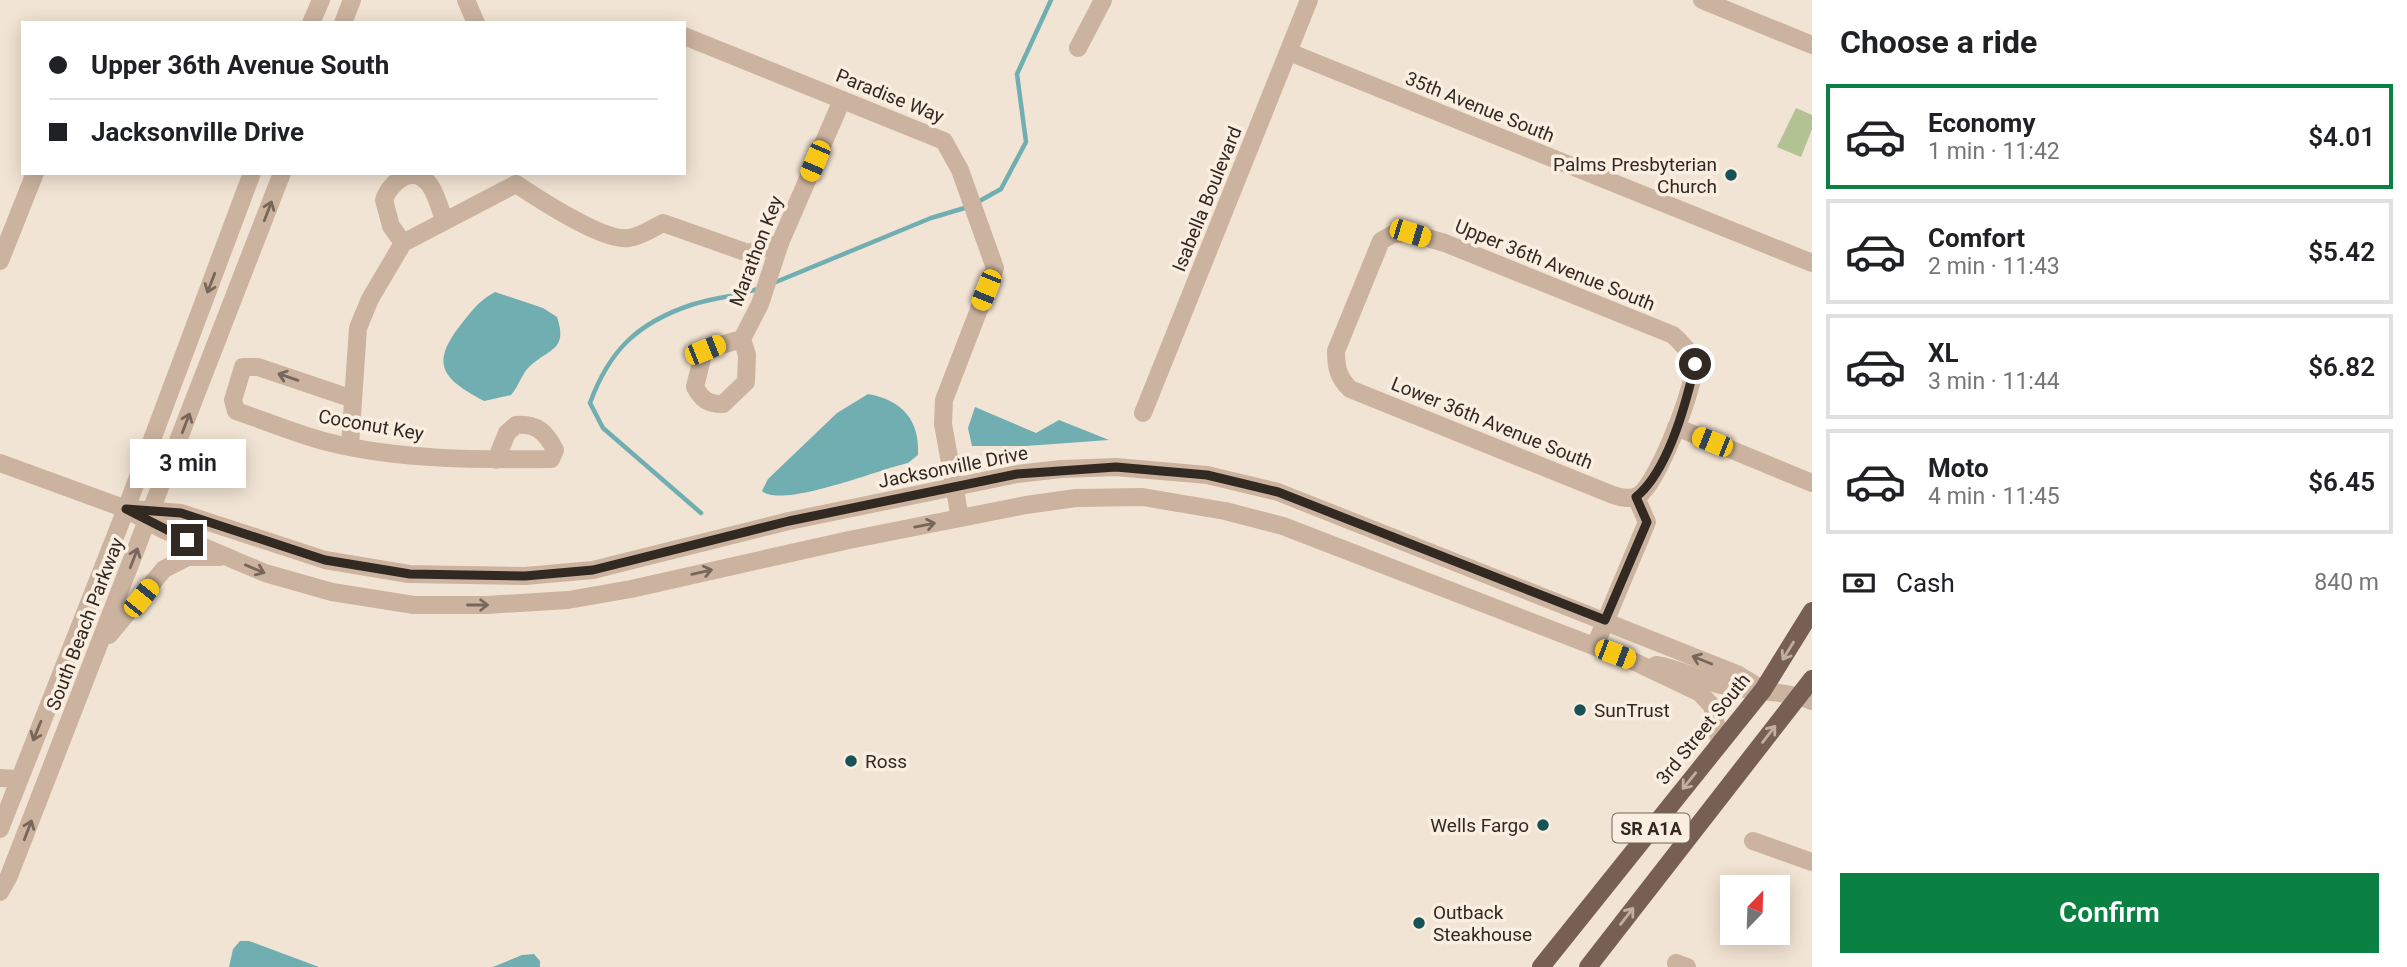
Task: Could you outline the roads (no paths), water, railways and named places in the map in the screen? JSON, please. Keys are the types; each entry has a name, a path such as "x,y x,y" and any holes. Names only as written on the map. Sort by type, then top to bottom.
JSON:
{"main road":[{"name":"3rd Street South","path":"1541,967 1763,690 1812,611"},
{"name":"SR A1A","path":"1588,967 1805,698 1812,679"}],"street":[{"path":"312,21 321,0"},
{"path":"344,21 352,0"},
{"path":"466,0 475,21"},
{"path":"1078,48 1103,0"},
{"name":"Isabella Boulevard","path":"1143,413 1309,0"},
{"path":"1702,0 1812,45"},
{"name":"Paradise Way","path":"686,37 944,141 960,170 982,225 995,268 944,400 943,424 960,518"},
{"name":"35th Avenue South","path":"1289,52 1812,263"},
{"name":"Marathon Key","path":"742,339 760,304 779,249 842,100"},
{"path":"0,261 34,175"},
{"name":"South Beach Parkway","path":"2,817 126,509 251,175"},
{"name":"South Beach Parkway","path":"0,892 9,876 281,175"},
{"path":"403,243 391,226 384,200 394,182 409,175"},
{"path":"414,175 430,185 444,220"},
{"path":"350,445 352,399 362,316 403,243 519,179 543,203 614,238 629,238 663,223 748,253 779,249"},
{"name":"Upper 36th Avenue South","path":"1356,297 1381,240 1393,234 1410,233 1445,243 1673,335 1687,349 1695,364 1676,427"},
{"name":"Lower 36th Avenue South","path":"1356,297 1336,351 1336,367 1350,389 1613,495 1625,499 1636,497"},
{"name":"Coconut Key","path":"352,399 258,367 243,367 233,400 236,411 328,442 421,457 496,460"},
{"path":"1595,646 1647,522 1636,497 1649,487 1676,427 1812,482"},
{"name":"Jacksonville Drive","path":"0,463 126,509 150,515 230,558 265,573 332,592 414,604 525,604 631,589 960,518 1076,498 1143,497 1225,511 1283,526 1635,662 1700,693 1712,706 1720,743"},
{"name":"Jacksonville Drive","path":"150,515 181,513 325,560 410,574 525,576 593,570 789,521 1061,469 1116,467 1207,475 1278,492 1605,620 1737,674 1763,690"},
{"path":"98,648 164,569 188,557 230,558"},
{"name":"Jacksonville Drive","path":"1635,662 1681,669 1720,685 1805,698"},
{"path":"0,778 18,779"},
{"path":"1753,841 1812,862"}],"water":[{"path":"495,292 543,308 557,317 560,336 555,347 527,369 511,395 484,401 451,379 443,362 450,341 459,327 479,303"},
{"path":"868,394 890,401 906,414 916,432 918,455 908,463 810,492 773,495 762,491 768,479 837,413"},
{"path":"975,407 1036,433 1059,420 1109,440 1026,446 972,446 968,428"},
{"path":"240,941 249,941 319,967 229,967 233,949"},
{"path":"534,954 540,961 540,967 493,967 522,955"}],"waterway":[{"path":"976,203 1001,189 1026,142 1017,74 1051,0"},
{"path":"771,284 931,218 968,207"},
{"path":"701,513 603,428 590,403 606,368 627,341 640,330 691,305 760,288"}],"place":[{"name":"Palms Presbyterian Church","path":"1731,175"},
{"name":"SunTrust","path":"1580,710"},
{"name":"Ross","path":"851,761"},
{"name":"Wells Fargo","path":"1543,825"},
{"name":"Outback Steakhouse","path":"1419,923"}]}
